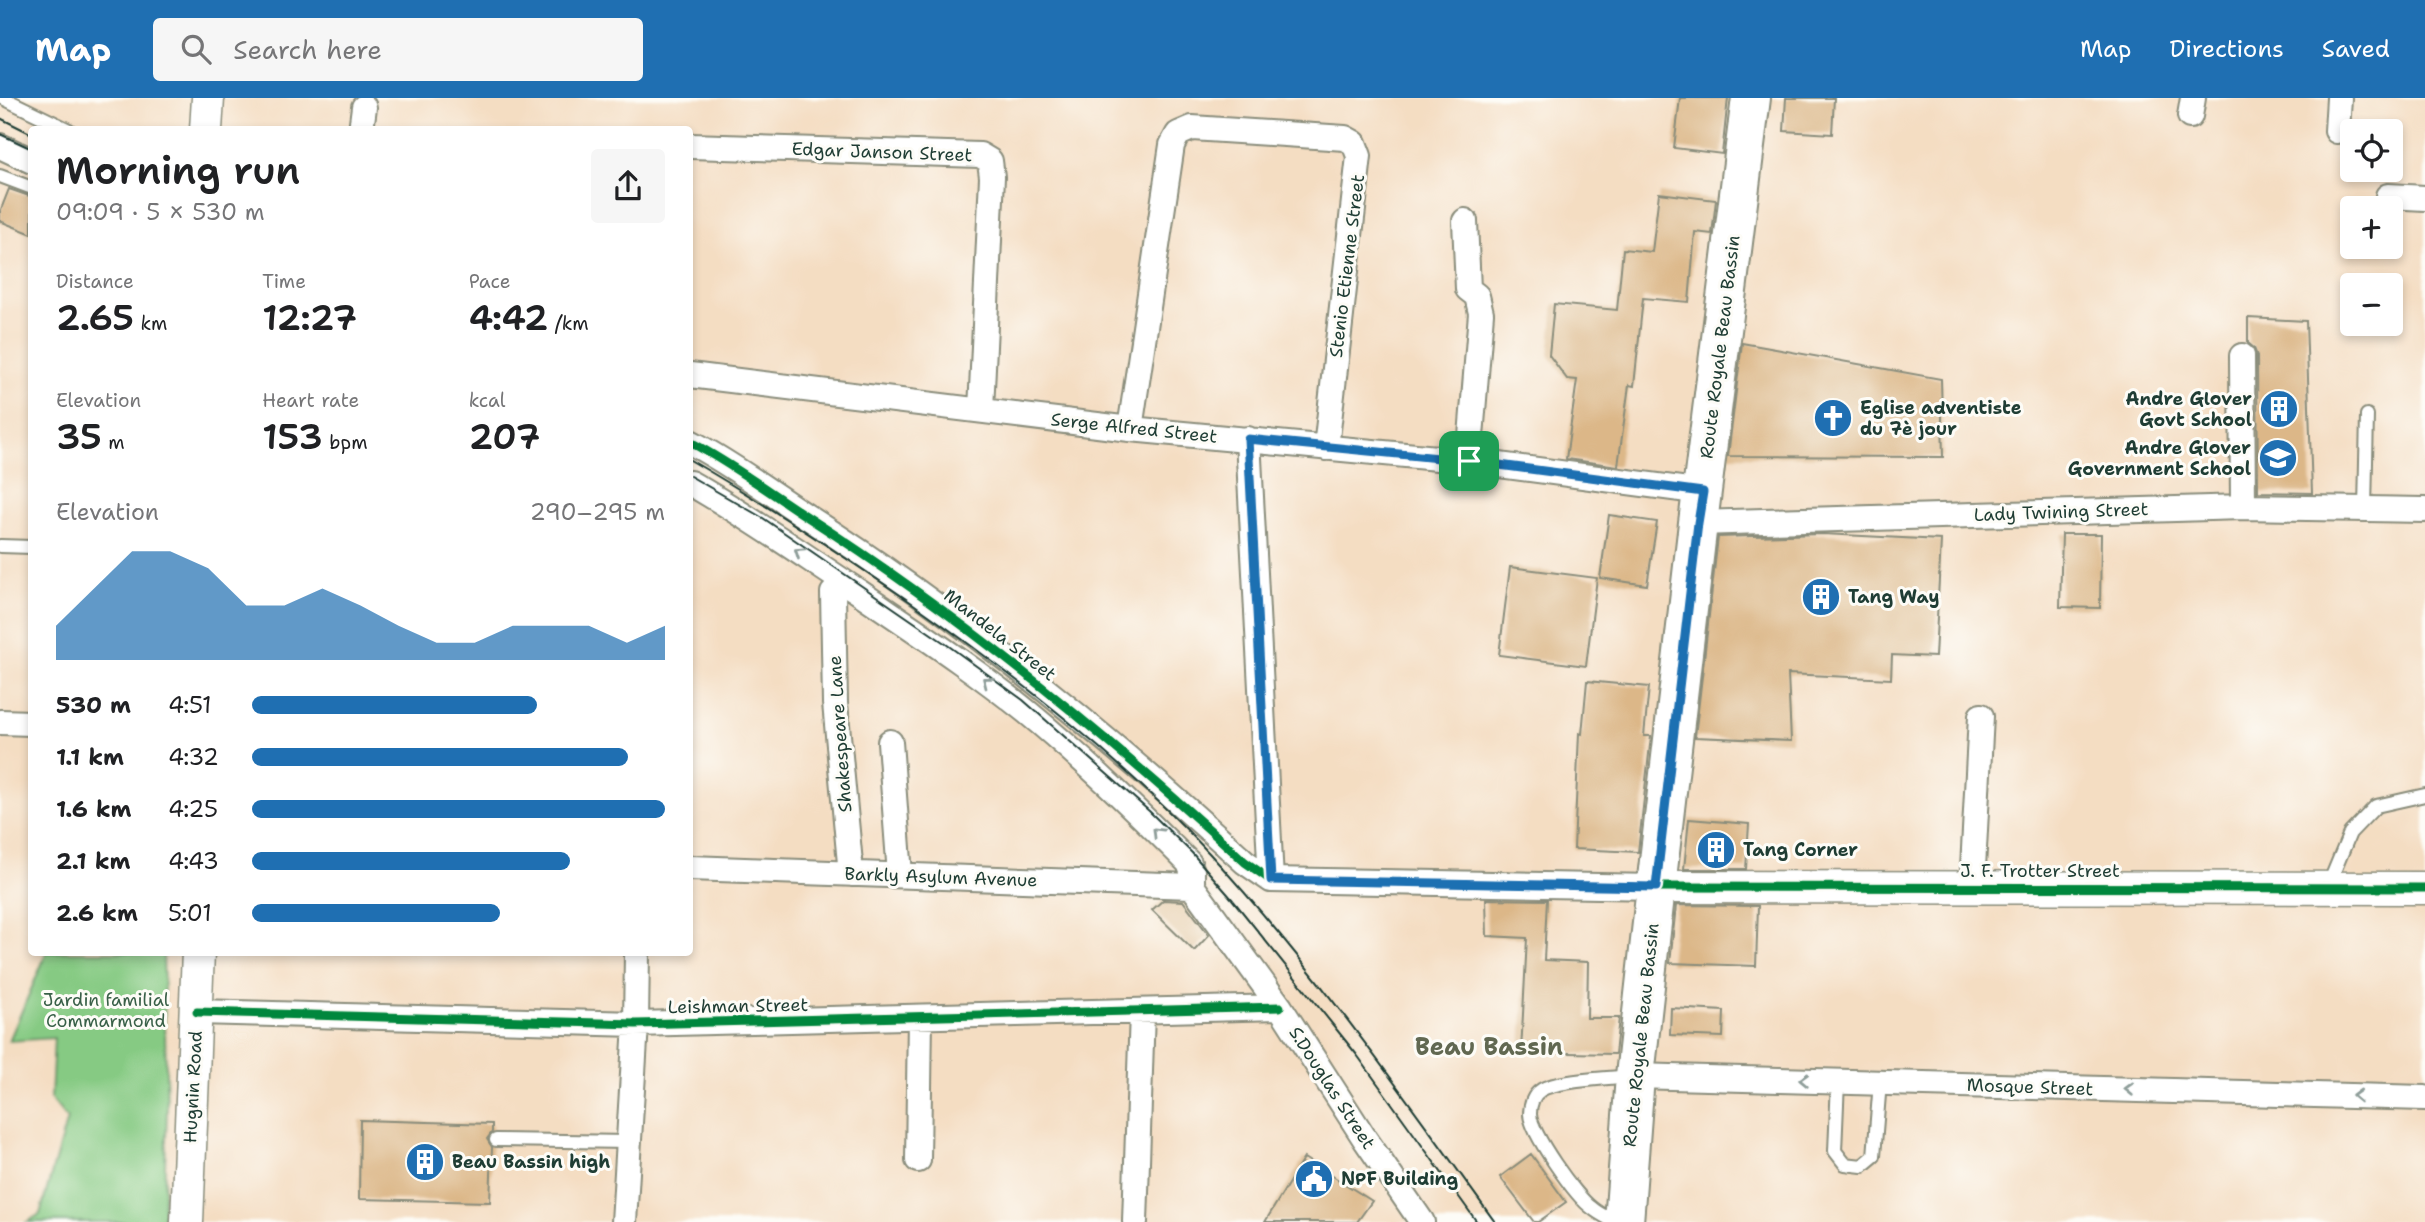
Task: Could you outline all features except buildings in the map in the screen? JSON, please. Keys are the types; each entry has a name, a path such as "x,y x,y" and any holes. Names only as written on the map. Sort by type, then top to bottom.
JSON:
{"main road":[{"name":"Route Royale Beau Bassin","path":"1624,1222 1635,1076 1656,887 1751,98"}],"street":[{"path":"206,126 208,98"},
{"path":"2337,131 2339,98"},
{"name":"Stenio Etienne Street","path":"1130,429 1172,145 1178,134 1192,128 1346,138 1354,143 1359,156 1325,448"},
{"path":"0,146 28,160"},
{"name":"Edgar Janson Street","path":"693,146 981,155 990,160 992,177 981,410"},
{"path":"2403,197 2425,198"},
{"path":"1465,221 1468,289 1477,296 1481,313 1469,461"},
{"path":"2242,356 2243,507"},
{"name":"Serge Alfred Street","path":"693,375 1130,429 1469,461 1701,507"},
{"path":"1248,439 1271,880 1656,887"},
{"name":"Mandela Street","path":"693,444 867,555 994,648 1245,862 1271,880"},
{"name":"S.Douglas Street","path":"693,485 754,522 979,675 1027,712 1127,801 1189,863 1192,886 1280,1007 1422,1222"},
{"name":"Lady Twining Street","path":"1701,507 2365,509 2425,504"},
{"name":"Shakespeare Lane","path":"833,593 835,704 851,874"},
{"path":"1972,887 1981,716"},
{"path":"0,722 28,723"},
{"path":"890,742 900,875"},
{"name":"Barkly Asylum Avenue","path":"693,868 1192,886"},
{"name":"J. F. Trotter Street","path":"1656,887 2425,888"},
{"name":"Hugnin Road","path":"187,1222 198,956"},
{"path":"624,1222 636,1024 636,956"},
{"name":"Leishman Street","path":"197,1012 636,1024 1280,1007"},
{"path":"1135,1222 1142,1010"},
{"path":"918,1160 920,1017"},
{"name":"Mosque Street","path":"1635,1076 2425,1098"}],"lane":[{"path":"3,98 61,126"},
{"path":"0,176 28,186"},
{"path":"2365,509 2367,415"},
{"path":"0,546 28,547"},
{"path":"2328,887 2350,833 2376,806 2425,795"},
{"path":"1615,1222 1591,1208 1572,1188 1534,1129 1530,1115 1532,1098 1542,1089 1560,1084 1635,1076"},
{"path":"1838,1081 1835,1151 1845,1164 1862,1166 1874,1156 1880,1082"},
{"path":"496,1140 629,1142"}],"green space":[{"name":"Jardin familial Commarmond","path":"45,956 163,956 167,1111 163,1222 27,1222 40,1214 67,1119 51,1099 54,1038 9,1041"}],"tram line":[{"path":"0,118 28,132"},
{"path":"0,134 28,147"},
{"path":"693,462 802,529 952,631 1029,690 1140,784 1209,853 1286,941 1358,1033 1495,1222"},
{"path":"693,478 763,518 1023,700 1149,811 1192,853 1232,899 1357,1055 1477,1222"}],"cycle path":[{"path":"693,444 864,555 978,637 1141,769 1245,862 1271,880 1656,887 2425,888"},
{"path":"197,1012 636,1024 1280,1007"}],"place":[{"name":"Andre Glover Govt School","path":"2279,409"},
{"name":"Eglise adventiste du 7è jour","path":"1833,418"},
{"name":"Andre Glover Government School","path":"2278,458"},
{"name":"Tang Way","path":"1821,597"},
{"name":"Tang Corner","path":"1716,850"},
{"name":"Beau Bassin high","path":"425,1162"},
{"name":"NPF Building","path":"1314,1179"}],"district":[{"name":"Beau Bassin","path":"1489,1047"}],"route":[{"path":"1248,439 1469,461 1703,492 1656,887 1271,880 1248,439"}]}
